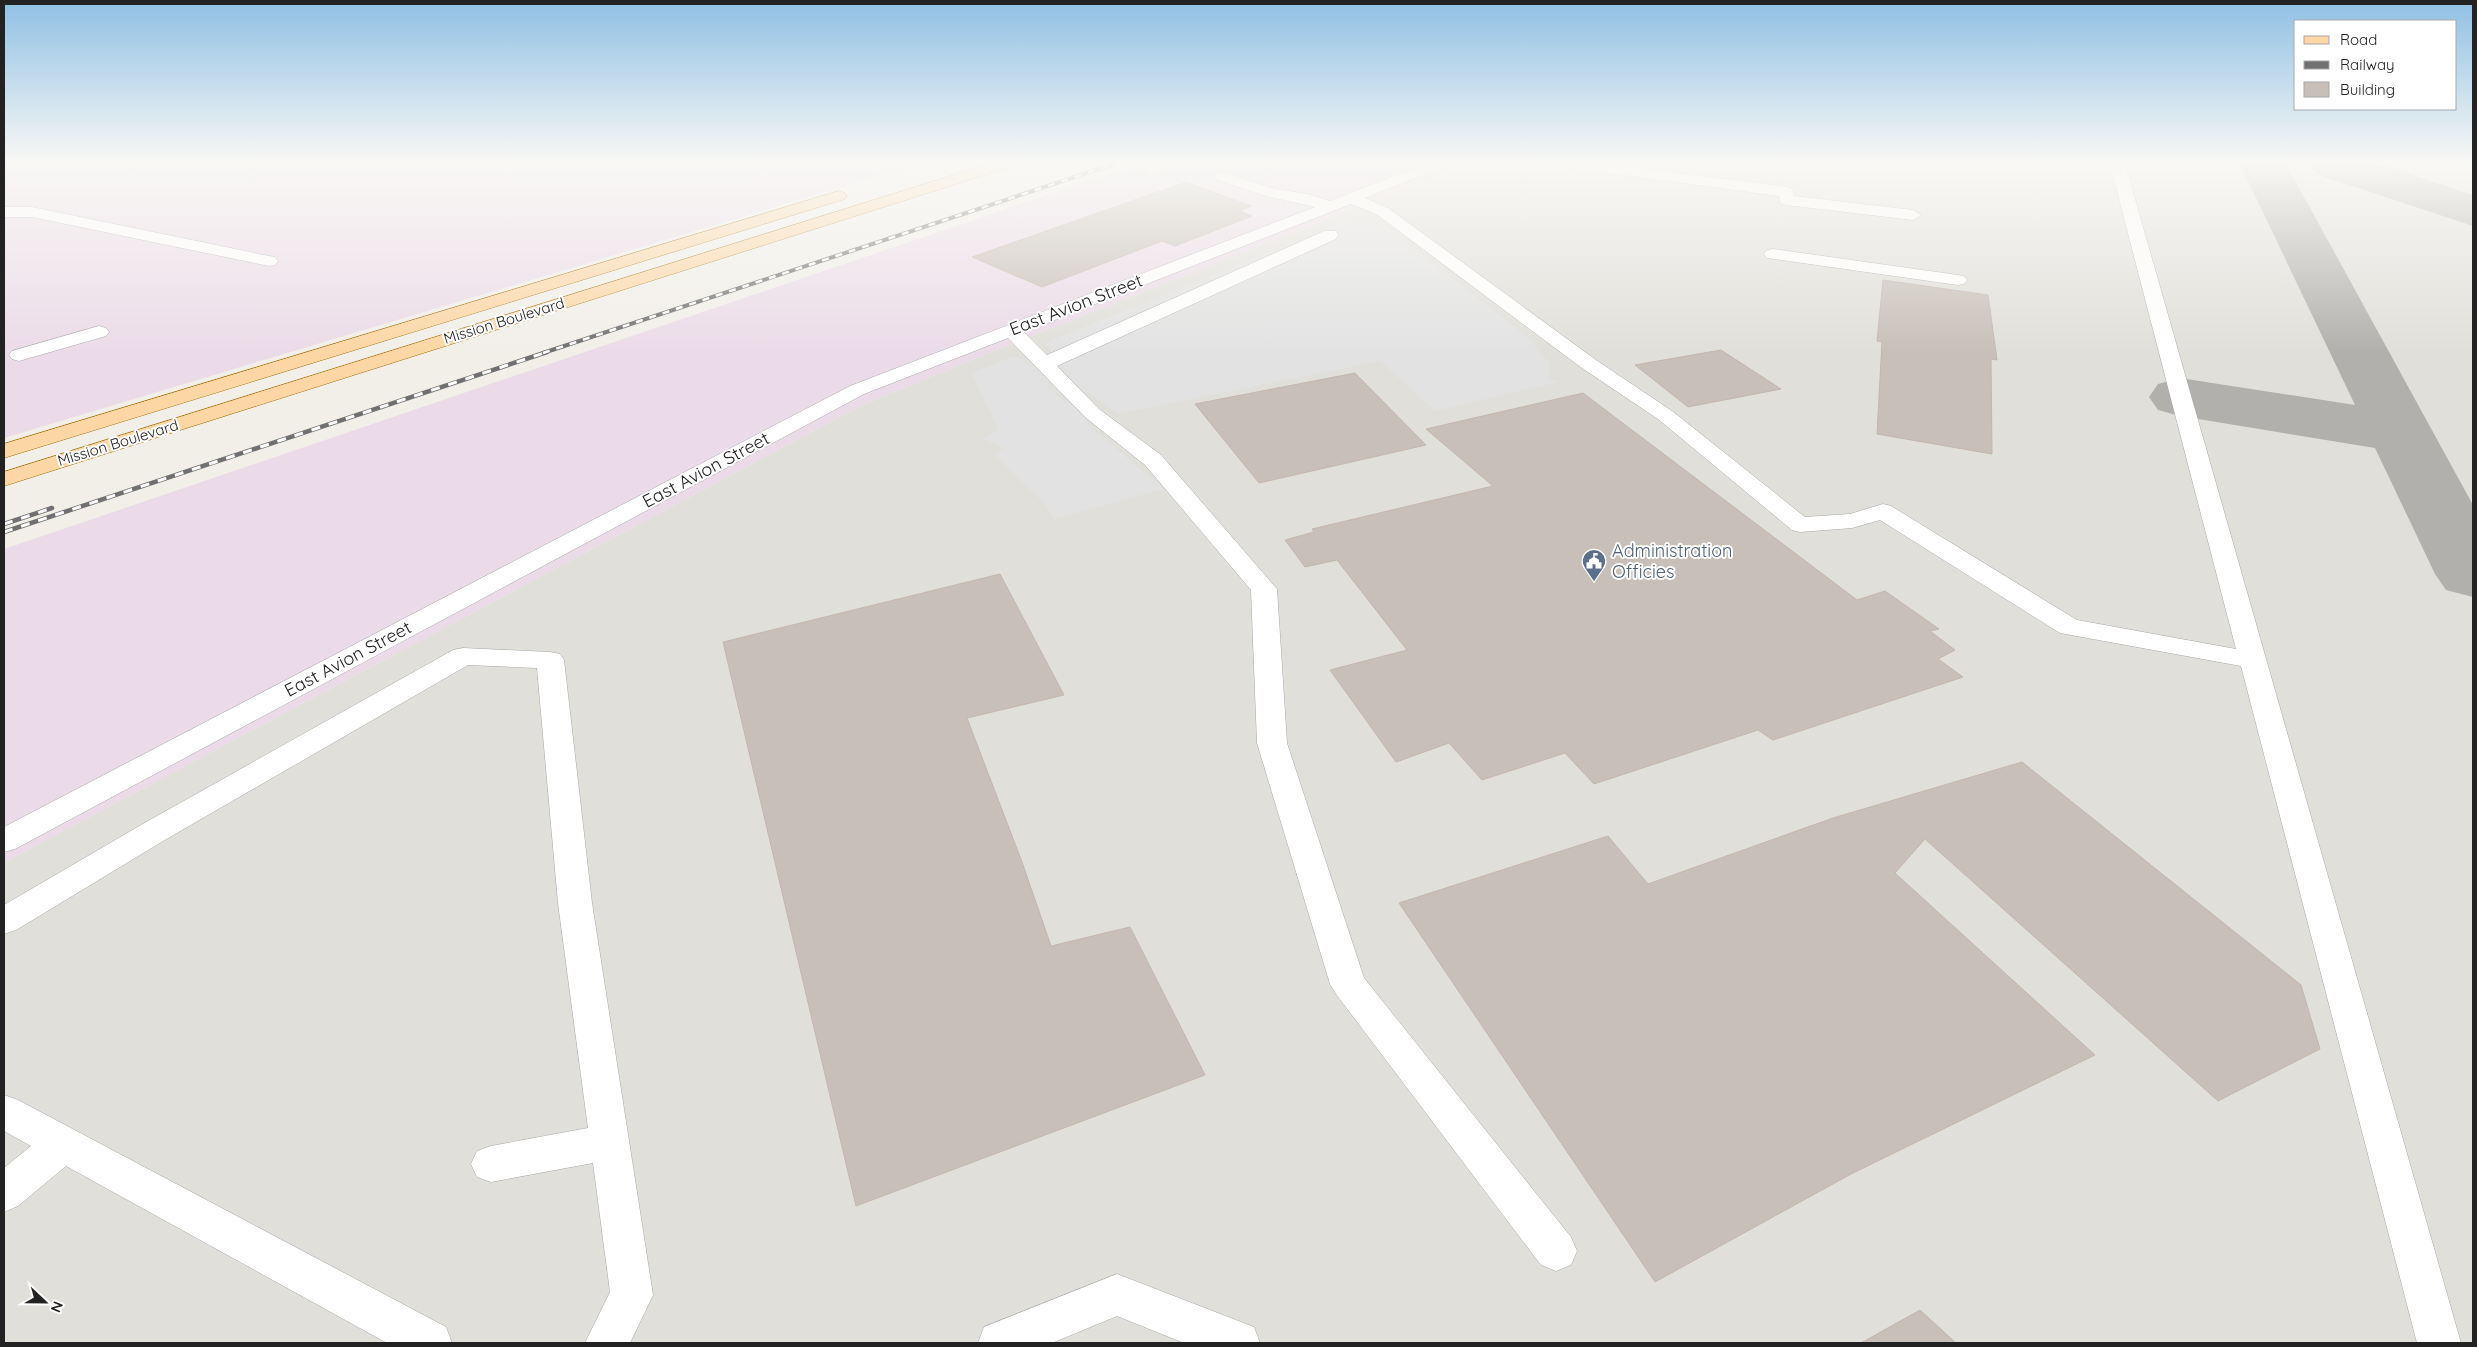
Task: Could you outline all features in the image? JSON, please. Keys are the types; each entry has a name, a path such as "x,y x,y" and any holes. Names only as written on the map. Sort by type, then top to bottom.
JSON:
{"main road":[{"name":"Mission Boulevard","path":"4,451 738,227"},
{"name":"Mission Boulevard","path":"4,479 805,227"}],"street":[{"path":"104,227 269,261"},
{"name":"East Avion Street","path":"4,841 857,390 1276,227"},
{"path":"1405,227 1589,364 1665,415 1800,525 1852,521 1884,511 2069,627 2252,660"},
{"path":"2134,227 2439,1343"},
{"path":"1044,364 1330,234"},
{"path":"1773,254 1958,280"},
{"path":"1011,330 1092,413 1153,460 1264,589 1272,743 1348,984 1556,1252"},
{"path":"19,355 99,332"},
{"path":"4,921 152,833 463,656 550,660 568,850 632,1295 607,1343"},
{"path":"4,1112 430,1343"},
{"path":"491,1164 609,1142"},
{"path":"4,1193 63,1144"},
{"path":"1000,1343 1117,1295 1238,1343"}],"shaded area":[{"path":"4,227 708,227 4,438"},
{"path":"954,227 1308,227 861,406 4,863 4,549"},
{"path":"1308,227 2473,227 2473,1343 4,1343 4,863 861,406"},
{"path":"1331,227 1386,227 1530,339 1550,364 1548,378 1558,382 1435,411 1380,361 1118,414 1077,385 1045,343"},
{"path":"1015,356 1032,366 1059,397 1075,408 1093,429 1164,489 1054,519 1044,503 994,455 1004,448 983,439 999,430 971,373"}],"building":[{"path":"1058,227 1224,227 1175,246 1162,241 1042,287 972,257"},
{"path":"1883,280 1988,295 1997,360 1991,359 1992,454 1877,434 1882,342 1877,341"},
{"path":"1721,350 1781,389 1688,407 1635,365"},
{"path":"1355,373 1426,445 1259,483 1195,404"},
{"name":"Administration Officies","path":"1583,393 1857,600 1885,591 1939,629 1930,631 1955,650 1938,659 1963,677 1773,740 1758,730 1594,784 1565,753 1482,780 1449,743 1396,762 1330,670 1407,650 1337,560 1305,567 1285,540 1314,532 1312,529 1493,486 1426,429"},
{"path":"1000,574 1064,695 967,718 1022,862 1051,946 1130,927 1205,1075 856,1206 723,642"},
{"path":"2022,762 2301,985 2320,1049 2218,1101 1925,839 1895,873 2095,1055 1851,1174 1655,1282 1399,903 1608,836 1648,884 1833,818"},
{"path":"1920,1310 1956,1343 1861,1343"}],"taxiway":[{"path":"2295,227 2473,574"},
{"path":"2180,397 2400,432"}],"railway":[{"path":"543,353 924,227"},
{"path":"4,532 547,352"},
{"path":"4,524 52,508"}],"place":[{"name":"Administration Officies","path":"1594,582"}]}
